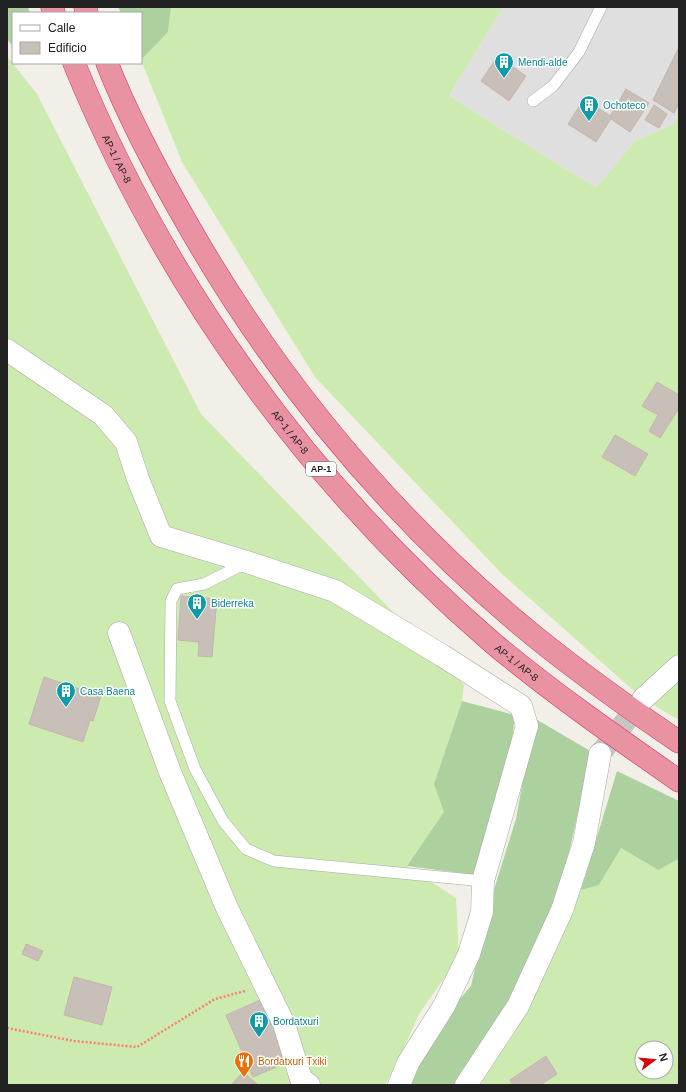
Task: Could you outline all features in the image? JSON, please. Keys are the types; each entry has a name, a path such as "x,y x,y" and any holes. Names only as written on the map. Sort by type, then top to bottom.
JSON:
{"highway":[{"name":"AP-1 / AP-8","path":"74,64 111,148 144,211 179,271 216,330 256,388 299,443 345,497 392,548 442,597 495,644 549,688 679,781"},
{"name":"AP-1","path":"107,64 140,135 171,196 205,255 241,313 323,424 414,526 515,620 568,663 623,704 679,742"}],"street":[{"path":"7,350 103,415 126,442 138,479 161,536 335,591 443,656 521,706 527,726 483,881 482,912 469,954 444,1006 408,1063 399,1085"},
{"path":"119,633 170,772 224,901 284,1024 301,1078 309,1085"},
{"path":"644,699 679,666"},
{"path":"466,1085 518,1006 562,910 584,843 600,754"}],"lane":[{"path":"533,101 553,86 580,52 601,7"},
{"path":"247,562 204,584 177,589 171,601 170,701 195,769 223,821 246,849 274,861 483,881"}],"path":[{"path":"7,1028 74,1041 137,1047 215,999 265,986"}],"shaded area":[{"path":"503,7 679,7 679,115 674,124 635,141 596,188 449,96"}],"green space":[{"path":"7,7 28,7 30,12 12,12 12,46 7,39"},
{"path":"118,7 171,7 168,32 142,59 142,12 120,12"},
{"path":"171,7 503,7 449,96 596,188 635,141 674,124 679,114 679,720 643,699 502,574 315,377 182,162 142,62 142,59 168,32"},
{"path":"7,56 37,94 201,414 464,685 462,701 434,784 445,812 407,866 456,898 459,957 419,1014 397,1063 385,1085 7,1085"},
{"path":"462,701 515,715 512,741 476,875 407,866 444,812 434,784"},
{"path":"534,718 592,752 559,896 510,1003 456,1085 411,1085 436,1027 471,986 493,893 516,819"},
{"path":"617,771 679,801 679,859 658,870 621,848 599,885 581,890"},
{"path":"621,848 658,870 679,859 679,1085 477,1085 525,1015 581,890 599,885"}],"building":[{"path":"679,47 679,103 674,113 653,100"},
{"name":"Mendi-alde","path":"498,56 526,76 509,101 481,81"},
{"path":"626,89 649,103 630,132 611,119 612,117 610,116"},
{"name":"Ochoteco","path":"584,99 612,117 596,142 568,124"},
{"path":"654,105 667,114 659,128 645,120"},
{"path":"657,382 679,395 679,408 660,438 649,431 658,415 642,406"},
{"path":"615,435 648,454 635,476 602,457"},
{"name":"Biderreka","path":"181,596 217,599 212,657 198,656 199,642 178,640"},
{"name":"Casa Baena","path":"44,677 101,696 93,721 90,720 83,742 29,724"},
{"path":"26,944 43,951 38,961 22,954"},
{"path":"74,977 112,987 102,1025 64,1015"},
{"name":"Bordatxuri","path":"265,998 291,1061 253,1077 226,1015"},
{"path":"546,1056 557,1074 540,1085 513,1085 510,1080"},
{"name":"Bordatxuri Txiki","path":"243,1072 258,1085 231,1085"}],"tunnel":[{"path":"600,754 643,699"}],"place":[{"name":"Mendi-alde","path":"504,79"},
{"name":"Ochoteco","path":"589,122"},
{"name":"Biderreka","path":"197,620"},
{"name":"Casa Baena","path":"66,708"},
{"name":"Bordatxuri","path":"259,1038"},
{"name":"Bordatxuri Txiki","path":"244,1078"}]}
